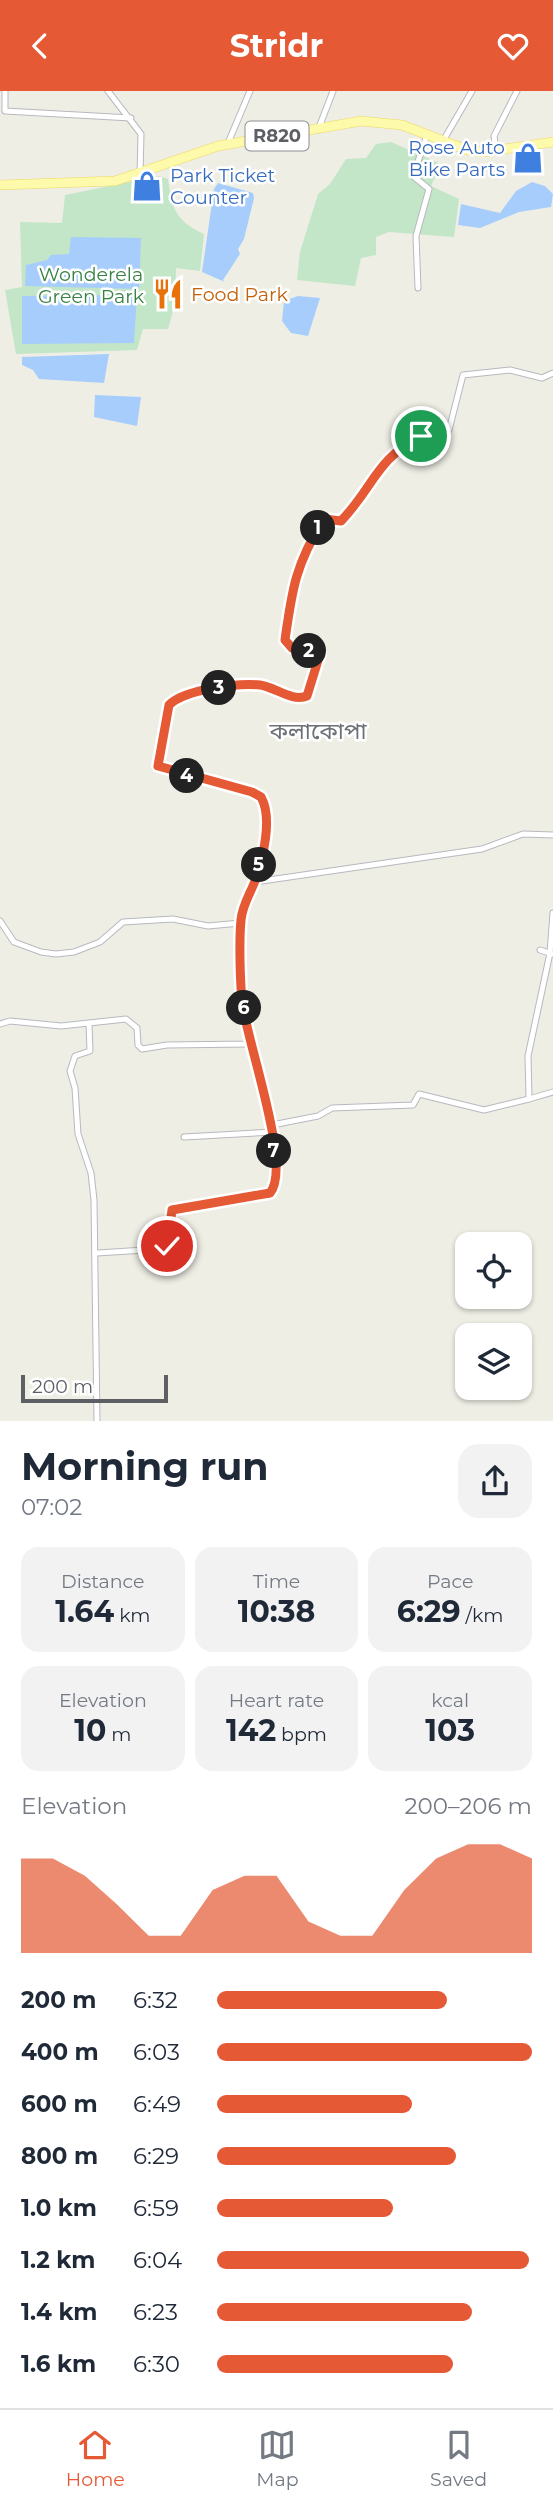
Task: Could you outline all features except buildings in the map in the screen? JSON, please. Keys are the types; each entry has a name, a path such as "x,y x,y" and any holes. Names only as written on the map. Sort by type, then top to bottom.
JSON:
{"main road":[{"name":"R820","path":"0,185 88,184 140,174 229,143 380,121 467,150 496,150 553,142"}],"street":[{"path":"5,91 5,111 131,118"},
{"path":"108,91 141,134 140,174"},
{"path":"229,143 250,91"},
{"path":"318,130 333,91"},
{"path":"443,141 472,91"},
{"path":"496,150 494,136 517,91"},
{"path":"418,288 416,236 429,189 413,176 427,135"},
{"path":"97,1253 161,1249 167,1246 169,1240 172,1210 270,1193 274,1185 274,1132 250,1044 242,1001 240,923 248,892 255,882 266,825 264,801 252,792 161,769 158,762 169,705 207,689 226,687 261,685 298,698 307,696 320,654 292,648 285,640 294,576 324,519 344,518 384,461 401,446 421,436 449,430 463,375 510,370 542,378 553,373"},
{"path":"255,882 482,849 523,834 553,835"},
{"path":"529,1098 528,1056 552,953 553,913"},
{"path":"0,921 14,942 40,952 56,954 75,952 100,942 123,922 173,919 208,926 240,923"},
{"path":"540,950 552,953"},
{"path":"0,1024 10,1021 61,1026 109,1019 133,1022 142,1049 167,1045 250,1044"},
{"path":"89,1024 90,1051 75,1056 70,1072 75,1088 78,1133 92,1173 97,1253 94,1328 97,1421"},
{"path":"272,1125 318,1116 332,1108 413,1105 421,1094 484,1110 553,1092"},
{"path":"184,1136 274,1132"}],"green space":[{"path":"391,142 441,164 431,186 459,199 454,237 389,232 376,237 376,255 361,258 355,286 297,280 300,252 318,194 330,184 346,159 366,158 376,144"},
{"name":"Wonderela Green Park","path":"159,176 168,179 171,198 181,219 204,234 200,271 176,268 175,304 168,329 143,329 137,350 16,354 5,290 22,287 20,222 62,223 65,195"}],"water":[{"path":"532,182 545,186 553,194 551,207 519,212 480,228 458,225 461,204 500,213 516,191"},
{"path":"218,183 253,193 254,198 244,239 238,249 240,254 223,280 225,282 202,272 214,189"},
{"path":"71,237 141,238 139,289 25,286 26,265 47,260 51,255 69,254"},
{"path":"137,295 134,343 22,344 22,296"},
{"path":"298,296 320,298 308,336 291,333 282,321 284,301"},
{"path":"109,354 104,383 39,379 33,370 22,365 22,357"},
{"path":"95,395 141,397 137,426 94,417"}],"place":[{"name":"Rose Auto Bike Parts","path":"528,158"},
{"name":"Park Ticket Counter","path":"147,186"},
{"name":"Food Park","path":"168,294"}],"district":[{"name":"কলাকোপা","path":"318,731"}],"route":[{"path":"167,1246 172,1210 234,1201 274,1190 274,1132 250,1044 242,1001 240,923 248,892 255,882 265,834 267,816 264,801 252,792 236,790 158,766 169,705 172,701 207,689 226,687 261,685 298,698 307,696 321,658 320,654 287,646 285,640 294,576 302,556 324,519 329,517 341,521 384,461 401,446 421,436"}]}
